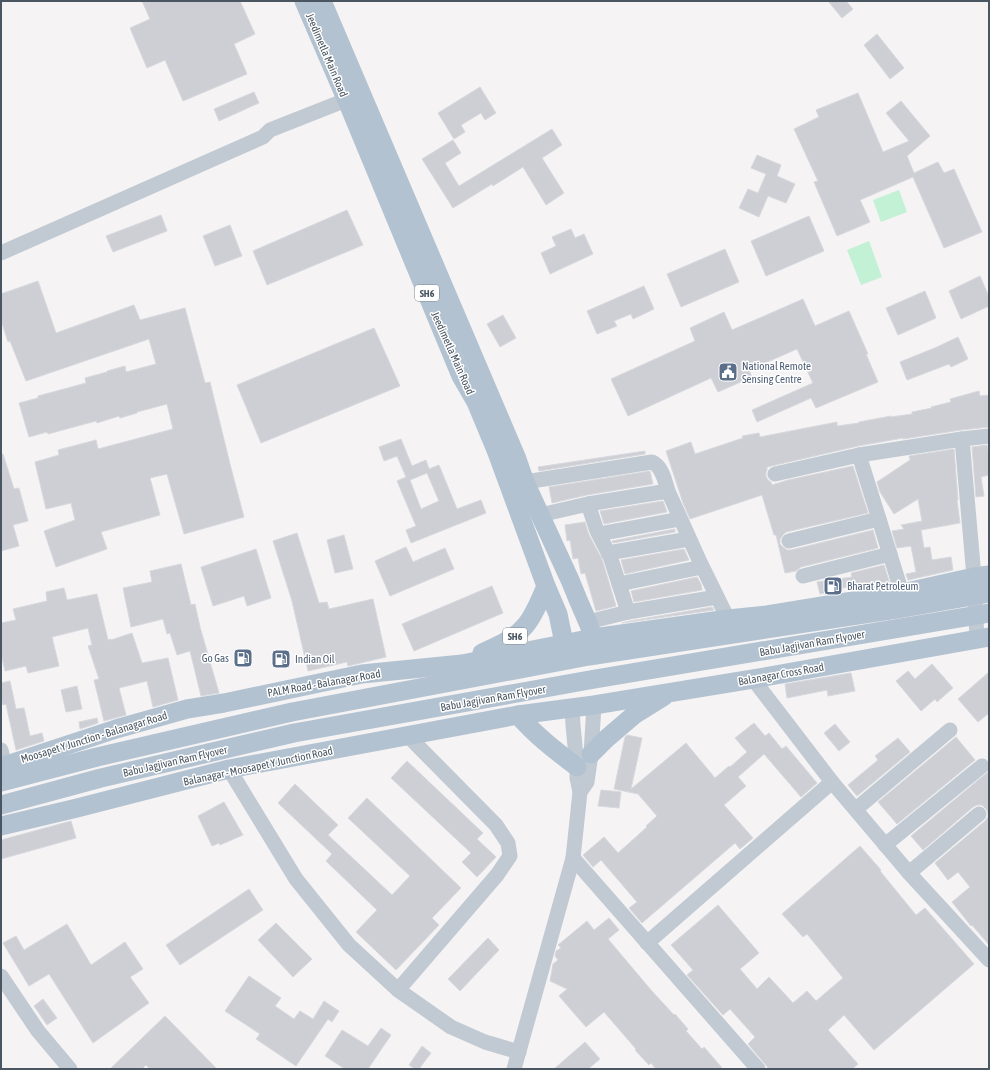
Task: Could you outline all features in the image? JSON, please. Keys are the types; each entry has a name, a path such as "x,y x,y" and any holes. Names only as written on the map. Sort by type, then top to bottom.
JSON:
{"main road":[{"name":"Jeedimetla Main Road","path":"304,1 348,104 392,186 517,459 525,482 570,580 590,630"},
{"name":"Jeedimetla Main Road","path":"322,1 392,186 461,376 476,402 496,450 546,586 558,614 564,643"},
{"path":"728,620 902,593 982,576"},
{"name":"SH6","path":"462,664 516,635 525,626 539,602 546,586"},
{"name":"Babu Jagjivan Ram Flyover","path":"1,782 97,757 300,710 589,656 897,610 989,593"},
{"name":"Babu Jagjivan Ram Flyover","path":"1,805 102,778 294,733 603,678 989,613"},
{"name":"PALM Road - Balanagar Road","path":"187,709 362,674 462,664 564,643 590,630 728,620"},
{"name":"Balanagar Cross Road","path":"572,708 753,680 983,638"},
{"path":"362,674 354,689 352,710 358,731 366,744"},
{"path":"297,688 306,703 311,719 311,740 305,755"},
{"path":"591,754 634,715 670,693"},
{"path":"518,716 572,708"},
{"name":"Moosapet Y Junction - Balanagar Road","path":"1,757 116,729 187,709"},
{"path":"518,716 528,728 576,767"},
{"name":"Balanagar - Moosapet Y Junction Road","path":"1,826 229,769 518,716"}],"street":[{"path":"1,253 263,137 270,139 348,104"},
{"path":"775,474 859,455 989,436"},
{"path":"962,439 982,576 983,638"},
{"path":"859,455 902,593"},
{"path":"525,482 652,462 657,464 689,539 728,620"},
{"path":"540,515 588,504 668,491"},
{"path":"588,504 608,553 628,612"},
{"path":"599,534 680,519"},
{"path":"789,541 879,519"},
{"path":"608,553 689,539"},
{"path":"803,576 890,554"},
{"path":"619,584 702,567"},
{"path":"590,630 628,612 717,597"},
{"path":"753,680 832,782 909,873 989,960"},
{"path":"580,792 587,782 591,754 594,705"},
{"path":"514,1069 573,858 580,792 576,778 572,708"},
{"path":"856,809 950,730"},
{"path":"398,990 497,875 510,856 508,842 496,825 408,736"},
{"path":"886,845 982,766"},
{"path":"229,769 296,879 349,945 398,990 451,1027 485,1042 518,1052"},
{"path":"647,943 832,782"},
{"path":"909,873 979,814"},
{"path":"573,858 758,1069"},
{"path":"1,976 38,1031 70,1069"}],"green space":[{"path":"899,190 907,212 881,222 873,200"},
{"path":"869,241 882,277 861,285 847,250"}],"building":[{"path":"142,1 240,1 255,34 234,44 247,74 183,101 165,60 147,68 130,28 150,19"},
{"path":"828,1 846,1 853,9 842,18"},
{"path":"877,34 904,68 890,79 864,45"},
{"path":"480,87 496,113 485,120 481,113 461,125 465,132 454,139 438,113"},
{"path":"254,92 259,103 219,121 214,109"},
{"path":"858,93 883,152 909,141 886,113 901,101 930,136 907,156 914,173 938,162 944,173 954,169 982,232 944,248 913,177 860,200 870,222 837,236 814,182 818,181 794,129 819,117 816,110"},
{"path":"552,129 562,145 542,158 564,193 546,205 523,167 493,186 492,184 453,208 422,159 453,140 461,153 445,163 459,186"},
{"path":"757,155 781,165 777,176 795,184 786,203 768,196 759,217 739,208 748,189 758,193 766,174 751,168"},
{"path":"347,210 363,245 267,285 253,251"},
{"path":"161,215 167,231 113,252 106,236"},
{"path":"809,216 824,251 766,276 751,241"},
{"path":"230,225 242,256 215,266 203,236"},
{"path":"571,229 575,238 584,234 593,254 550,274 541,253 556,246 552,237"},
{"path":"725,249 739,282 681,307 667,274"},
{"path":"980,276 989,297 989,306 961,319 949,291"},
{"path":"38,281 56,333 134,305 140,320 185,308 205,383 210,382 244,517 184,534 167,474 150,478 160,515 101,532 107,549 56,567 44,531 75,520 71,503 46,509 35,462 59,455 58,450 96,440 98,449 173,429 167,404 120,418 119,416 97,423 96,421 48,434 47,432 29,437 19,403 38,398 38,396 86,383 85,378 107,371 125,366 126,372 156,364 149,339 26,381 10,341 8,342 1,320 1,294"},
{"path":"644,286 654,309 633,319 631,314 614,321 617,326 597,334 587,311"},
{"path":"925,291 936,318 898,335 886,308"},
{"path":"803,299 815,326 849,311 868,354 866,354 878,382 816,408 811,398 757,422 752,410 813,383 797,349 749,370 752,377 718,392 711,378 628,416 611,379 695,341 690,328 724,312 732,330"},
{"path":"503,315 516,338 500,347 487,324"},
{"path":"374,328 400,386 261,443 237,385"},
{"path":"958,337 968,359 951,367 949,364 907,380 900,362"},
{"path":"979,391 980,396 989,395 989,427 903,438 858,446 767,467 766,476 772,485 788,480 853,466 868,513 786,532 780,539 780,544 787,550 873,530 878,548 801,567 796,571 785,573 776,535 774,535 762,495 690,519 683,503 666,451 691,442 695,454 743,438 742,436 759,433 760,437 837,422 837,426 891,416 912,414 912,412 932,408 931,407 951,402 950,399"},
{"path":"401,439 412,466 426,460 429,469 439,465 457,509 481,500 486,513 411,543 406,530 416,526 397,481 406,477 397,456 384,461 379,447","holes":["427,473 439,501 421,509 410,480"]},
{"path":"987,445 989,475 981,477 984,496 976,497 972,447"},
{"path":"954,449 960,523 921,530 924,548 930,547 932,560 951,557 953,570 908,580 906,574 916,572 911,546 897,548 892,531 904,529 901,525 922,521 918,499 894,514 880,492 877,482 910,460 909,456"},
{"path":"645,451 645,454 539,471 538,467"},
{"path":"1,454 3,454 14,489 19,488 28,521 13,525 19,546 1,551"},
{"path":"650,471 653,484 587,495 552,503 549,487"},
{"path":"663,501 667,512 604,524 600,511"},
{"path":"585,522 589,535 602,559 616,606 596,611 585,573 581,574 578,558 573,559 570,540 567,541 565,525"},
{"path":"675,529 675,532 613,543 612,541"},
{"path":"297,533 319,603 327,602 329,609 373,599 386,657 348,666 347,662 308,671 292,601 273,541"},
{"path":"344,535 353,569 335,573 327,540"},
{"path":"406,547 413,562 445,548 454,569 390,596 375,561"},
{"path":"256,549 271,598 247,606 244,596 213,606 201,567"},
{"path":"684,549 689,560 625,574 621,560"},
{"path":"181,564 191,605 195,604 219,693 201,696 190,651 177,655 170,633 167,634 163,619 131,627 123,588 152,582 150,571"},
{"path":"884,565 890,584 856,589 855,585 820,594 817,582 852,577 851,573"},
{"path":"697,577 701,584 702,590 634,602 631,591"},
{"path":"492,586 503,613 414,651 402,624"},
{"path":"64,588 67,600 97,594 108,640 132,633 142,663 168,658 178,700 153,707 147,681 119,688 126,715 104,721 94,680 99,679 88,646 92,645 88,628 52,637 59,666 28,673 26,666 5,671 1,653 1,623 16,620 13,609 47,601 46,592"},
{"path":"712,607 714,610 622,623 630,621"},
{"path":"932,664 953,688 937,702 935,699 921,711 896,681 908,671 915,679"},
{"path":"989,672 989,713 978,722 958,699"},
{"path":"851,673 855,691 828,696 827,690 787,698 785,684"},
{"path":"10,681 16,709 24,708 30,736 42,733 44,741 16,750 6,704 3,705 1,698 1,683"},
{"path":"77,686 82,709 66,712 61,690"},
{"path":"97,718 98,723 80,729 79,722"},
{"path":"754,723 765,736 769,733 782,749 786,746 817,783 801,797 764,754 738,777 746,786 724,805 753,838 740,849 735,843 642,923 629,908 637,902 601,860 593,867 583,855 604,837 618,853 657,816 638,794 614,789 625,737 627,735 642,738 631,789 686,743 715,778 747,752 735,738"},
{"path":"835,724 850,742 839,751 824,733"},
{"path":"956,737 975,760 897,824 878,802"},
{"path":"898,738 910,752 857,796 848,785 878,760 875,756"},
{"path":"407,761 483,833 477,839 496,857 477,877 462,862 471,853 391,778"},
{"path":"989,771 989,945 972,925 971,926 952,902 970,887 958,872 948,880 935,863 985,821 988,817 986,809 982,805 973,807 923,850 911,836"},
{"path":"295,784 338,825 328,835 392,895 410,876 348,818 367,798 461,888 432,918 439,925 396,970 356,932 377,910 326,861 332,854 278,803"},
{"path":"601,790 621,792 619,808 598,806"},
{"path":"224,802 243,835 220,845 219,843 212,846 198,816"},
{"path":"71,821 76,838 1,859 1,840"},
{"path":"860,846 916,915 925,908 974,964 874,1050 844,1015 828,1030 858,1064 852,1069 769,1069 748,1044 755,1037 730,1009 723,1015 687,975 693,970 671,945 718,905 759,953 740,969 757,989 769,977 793,1003 807,991 816,1001 843,978 807,934 803,937 782,914"},
{"path":"249,889 263,910 180,965 166,945"},
{"path":"609,918 619,930 608,939 651,990 688,1029 686,1031 702,1049 704,1047 723,1069 656,1069 651,1063 649,1065 635,1050 636,1049 604,1012 586,1027 559,996 567,989 550,981 553,964 558,960 555,956 556,951 561,948 558,945 587,921 594,930"},
{"path":"276,923 312,959 293,977 258,940"},
{"path":"67,924 91,965 125,942 143,969 130,977 149,1003 93,1043 49,974 29,986 3,943 16,936 24,950"},
{"path":"488,938 499,950 460,991 448,979"},
{"path":"249,976 281,998 275,1006 294,1019 300,1011 313,1019 324,1001 339,1011 332,1022 328,1019 296,1066 256,1039 260,1034 225,1011"},
{"path":"43,999 57,1018 47,1025 34,1006"},
{"path":"165,1016 217,1069 150,1069 146,1065 142,1069 110,1069"},
{"path":"381,1028 391,1035 368,1069 345,1069 325,1056 342,1030 368,1046"},
{"path":"585,1042 600,1059 588,1069 554,1069"},
{"path":"422,1046 431,1053 419,1069 415,1069 409,1065"}],"place":[{"name":"National Remote Sensing Centre","path":"728,372"},
{"name":"Bharat Petroleum","path":"833,586"},
{"name":"Go Gas","path":"243,658"},
{"name":"Indian Oil","path":"281,659"}]}
